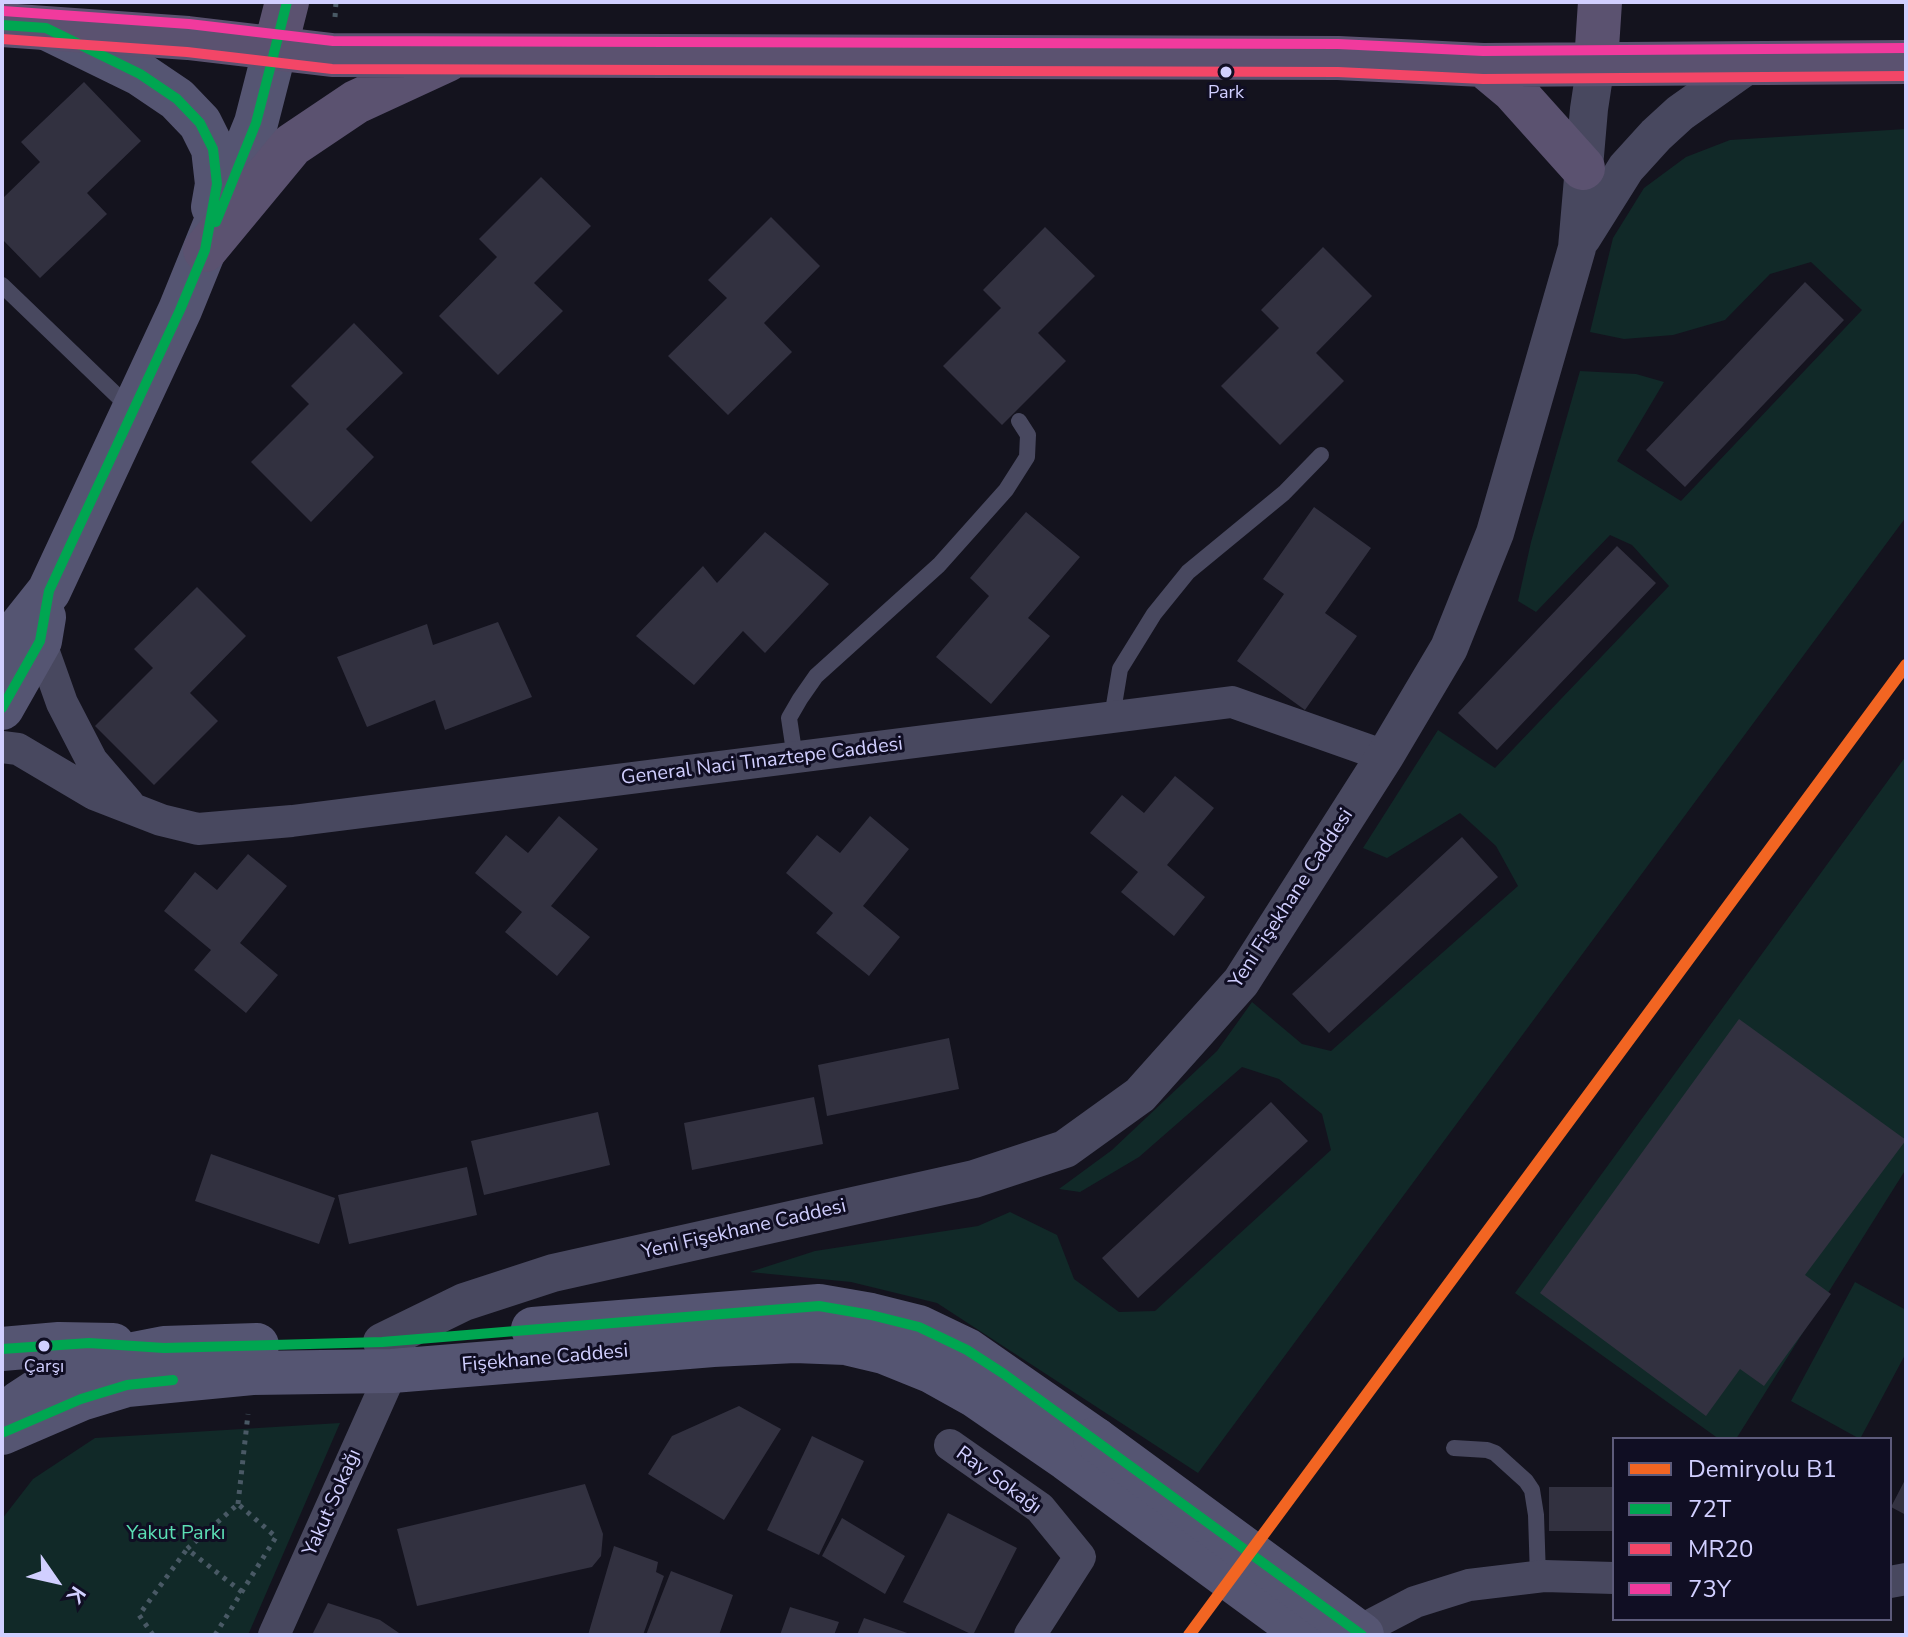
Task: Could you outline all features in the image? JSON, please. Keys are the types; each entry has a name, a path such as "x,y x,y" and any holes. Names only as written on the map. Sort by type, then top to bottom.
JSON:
{"main road":[{"path":"2,708 21,645 134,411 205,250 256,123 287,2"},
{"path":"1596,63 1600,2"},
{"path":"2,25 188,38 332,55 1323,58 1483,65 1906,62"},
{"path":"46,28 140,74 177,99 200,123 213,149 217,184 205,250"},
{"path":"205,250 292,145 356,102 462,53"},
{"path":"1483,65 1513,90 1583,168"},
{"name":"Fişekhane Caddesi","path":"2,1433 81,1399 127,1385 819,1306 919,1327 967,1350 1081,1449 1362,1635"},
{"path":"2,1349 89,1343 164,1348"},
{"name":"Fişekhane Caddesi","path":"2,1421 13,1408 77,1365 164,1348 387,1356"},
{"path":"2,1385 77,1365"},
{"path":"1081,1449 1307,1635"}],"street":[{"path":"1577,248 1601,204 1626,168 1656,135 1680,113 1752,62"},
{"path":"1577,248 1596,63"},
{"name":"Yeni Fişekhane Caddesi","path":"387,1356 464,1302 553,1273 974,1179 1065,1149 1140,1095 1241,982 1385,756 1449,648 1495,533 1577,248"},
{"path":"21,645 62,703 92,761 133,809"},
{"name":"General Naci Tınaztepe Caddesi","path":"2,747 18,749 94,794 161,820 198,829 307,819 1232,702 1385,756"},
{"name":"Yakut Sokağı","path":"274,1635 315,1543 387,1356"},
{"name":"Ray Sokağı","path":"950,1445 1040,1508 1080,1557 1030,1635"},
{"path":"1352,1635 1415,1602 1469,1585 1538,1577 1612,1578"}],"lane":[{"path":"2,285 134,411"},
{"path":"795,758 789,718 800,699 816,676 939,565 1006,490 1027,457 1028,435 1019,421"},
{"path":"1112,717 1120,669 1154,614 1188,572 1284,493 1321,455"},
{"path":"1454,1448 1495,1453 1532,1490 1538,1577"}],"path":[{"path":"153,1635 139,1615 187,1549 238,1504 252,1373"},
{"path":"238,1504 276,1537 315,1543"},
{"path":"215,1635 276,1537"},
{"path":"187,1549 242,1592"}],"green space":[{"path":"1906,129 1906,517 1198,1473 937,1303 851,1282 750,1272 815,1251 978,1226 1010,1212 1057,1235 1074,1279 1119,1312 1155,1311 1331,1150 1322,1114 1279,1079 1242,1067 1139,1157 1080,1192 1059,1189 1112,1150 1217,1051 1252,1002 1302,1044 1331,1051 1518,886 1496,846 1460,813 1387,858 1363,848 1438,730 1495,768 1669,586 1632,545 1610,535 1536,612 1518,601 1531,542 1580,371 1636,374 1664,382 1617,461 1681,501 1862,310 1811,262 1770,274 1725,320 1673,335 1624,339 1590,332 1613,238 1644,188 1686,157 1730,140"},
{"path":"1906,756 1906,1169 1737,1437 1716,1437 1515,1293"},
{"path":"1855,1282 1906,1310 1906,1353 1861,1437 1791,1401"},
{"name":"Yakut Parkı","path":"340,1423 248,1635 2,1635 2,1519 33,1479 95,1438"}],"building":[{"path":"84,82 141,141 87,193 107,214 40,278 2,239 2,199 40,162 21,142"},
{"path":"541,177 591,226 534,283 563,311 498,375 439,316 497,257 479,239"},
{"path":"771,217 820,266 764,323 792,352 728,415 668,356 727,298 708,280"},
{"path":"1045,227 1095,276 1038,333 1066,361 1002,425 943,366 1001,308 983,290"},
{"path":"1323,247 1372,296 1316,353 1344,381 1280,445 1221,386 1279,328 1261,310"},
{"path":"1805,282 1844,320 1685,487 1646,450"},
{"path":"354,323 403,373 346,429 374,457 311,522 251,462 309,404 291,386"},
{"path":"1314,507 1371,548 1325,613 1357,636 1305,710 1237,661 1284,594 1263,579"},
{"path":"1026,512 1080,557 1028,618 1050,636 991,704 936,657 989,596 970,578"},
{"path":"765,532 829,584 765,653 743,631 694,685 636,636 703,566 717,583"},
{"path":"1617,546 1656,583 1497,750 1458,713"},
{"path":"197,587 246,636 190,693 218,721 154,785 95,726 153,668 134,649"},
{"path":"498,622 532,697 445,730 435,700 367,727 337,657 427,624 433,645"},
{"path":"1175,776 1214,808 1167,865 1205,897 1174,936 1121,892 1138,872 1090,833 1122,795 1144,813"},
{"path":"559,816 598,849 551,906 590,937 557,976 505,932 522,912 475,873 506,835 528,853"},
{"path":"870,816 909,849 863,906 900,937 869,976 816,933 833,913 786,873 817,835 840,853"},
{"path":"1462,837 1498,877 1329,1033 1292,994"},
{"path":"248,854 287,886 240,943 278,975 246,1013 194,970 211,950 164,911 195,872 217,890"},
{"path":"1739,1019 1906,1140 1805,1275 1831,1294 1764,1386 1740,1369 1706,1416 1540,1293"},
{"path":"949,1038 959,1089 827,1116 818,1065"},
{"path":"814,1097 823,1144 692,1170 684,1123"},
{"path":"1271,1102 1308,1141 1138,1298 1102,1258"},
{"path":"598,1112 610,1165 484,1195 471,1141"},
{"path":"211,1154 335,1198 319,1244 195,1201"},
{"path":"467,1167 477,1215 349,1244 338,1195"},
{"path":"739,1406 781,1429 724,1520 648,1474 672,1436"},
{"path":"812,1436 864,1461 819,1555 767,1530"},
{"path":"1906,1478 1906,1515 1892,1505"},
{"path":"585,1484 603,1534 601,1556 592,1567 417,1606 397,1529"},
{"path":"1549,1487 1612,1487 1612,1531 1549,1531"},
{"path":"948,1513 1017,1548 973,1635 903,1602"},
{"path":"842,1518 905,1556 885,1594 822,1556"},
{"path":"614,1546 658,1562 656,1572 664,1576 643,1635 588,1635"},
{"path":"671,1571 733,1595 719,1635 646,1635"},
{"path":"328,1603 380,1620 402,1635 312,1635"},
{"path":"790,1607 839,1622 834,1635 780,1635"},
{"path":"864,1618 913,1635 857,1635"}],"rail line":[{"name":"B1","path":"1189,1635 1906,665"}],"transit line":[{"name":"72T","path":"216,222 256,123 287,2"},
{"name":"73Y","path":"3,11 189,24 333,41 1338,44 1483,51 1906,48"},
{"name":"72T","path":"2,25 46,28 140,74 177,99 200,123 213,149 217,184 205,250 49,591 40,641 2,708"},
{"name":"MR20","path":"2,39 187,52 332,69 1338,72 1483,79 1906,76"},
{"name":"72T","path":"2,1349 89,1343 164,1348 382,1342 819,1306 871,1315 919,1327 967,1350 1004,1374 1362,1635"},
{"name":"72T","path":"2,1433 81,1399 127,1385 173,1380"}],"place":[{"name":"Park","path":"1226,72"},
{"name":"Çarşı","path":"44,1346"}]}
